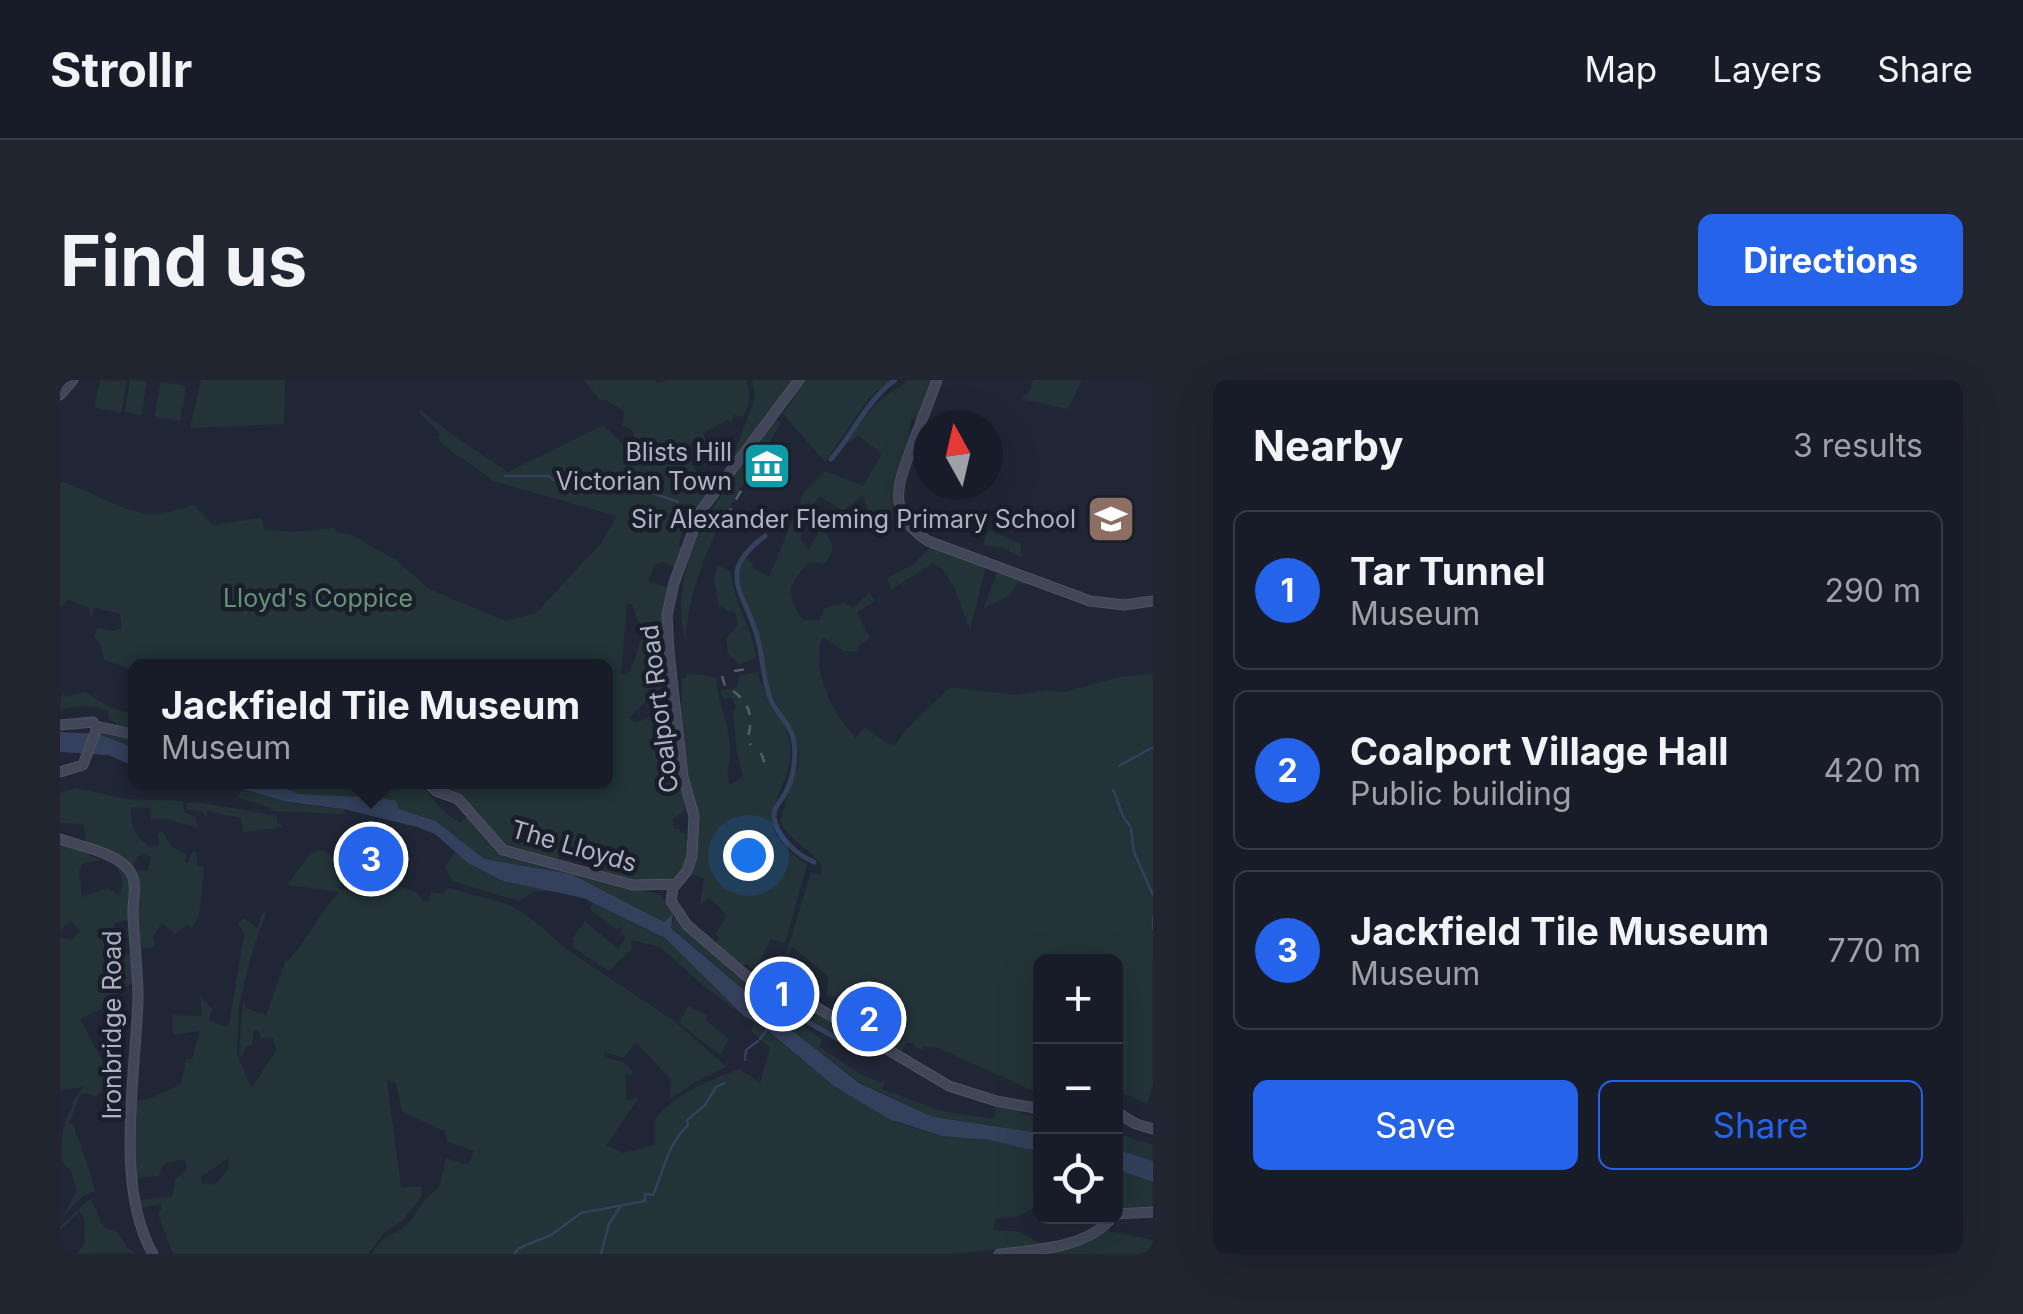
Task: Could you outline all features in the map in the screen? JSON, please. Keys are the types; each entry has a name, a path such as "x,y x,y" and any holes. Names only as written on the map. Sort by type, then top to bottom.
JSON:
{"street":[{"path":"60,394 73,380"},
{"name":"Coalport Road","path":"672,892 687,872 692,856 694,816 683,777 667,615 674,583 700,512 798,380"},
{"path":"937,380 898,484 901,511 912,530 940,546 1090,601 1124,605 1153,601"},
{"path":"60,726 93,722 96,728 82,767 60,772"},
{"path":"96,728 128,734"},
{"name":"The Lloyds","path":"434,789 458,799 503,850 672,892"},
{"name":"Ironbridge Road","path":"60,839 120,862 130,871 135,886 138,1000 132,1186 137,1221 152,1254"},
{"path":"672,892 681,919 751,980 784,988 949,1086 996,1102 1033,1108"},
{"path":"1123,1116 1153,1129"},
{"path":"1123,1216 1153,1212"},
{"path":"999,1254 1054,1246 1099,1231 1106,1224"}],"green space":[{"path":"100,380 127,381 121,413 94,407"},
{"path":"130,380 147,381 141,415 125,412"},
{"path":"201,380 285,380 284,424 190,428"},
{"name":"Lloyd's Coppice","path":"584,380 747,380 750,400 743,417 734,415 731,422 703,433 706,441 698,450 691,443 685,454 704,483 720,476 696,508 676,506 689,532 684,530 678,545 683,548 677,568 662,562 655,564 648,581 671,589 669,658 661,657 662,689 629,718 634,723 653,717 652,749 671,735 670,728 674,726 685,811 673,818 674,829 685,832 686,841 691,841 689,857 677,881 659,884 606,877 602,862 565,845 556,862 503,847 459,794 441,789 613,789 613,659 128,659 128,668 104,660 101,645 94,637 97,628 122,628 120,614 95,608 90,617 89,608 69,600 60,607 63,482 138,512 164,513 194,505 213,525 262,518 264,529 292,532 334,528 396,560 429,589 505,621 536,613 601,543 617,516 493,481 443,444 438,438 440,434 419,413 421,410 508,472 604,425 621,443 635,438 632,430 622,425 624,411 600,400","holes":["627,604 632,604 643,634 630,672 621,675"]},
{"path":"752,380 793,380 725,476 755,399"},
{"path":"805,380 891,380 869,398 825,462 783,414"},
{"path":"909,380 932,380 923,410 913,410 910,420 908,445 894,494 893,520 877,521 869,516 863,495 843,511 820,496 801,520 801,541 809,550 821,527 830,541 831,554 824,564 809,562 791,590 803,620 819,620 824,609 844,602 854,608 869,592 875,600 857,613 870,638 859,645 858,652 844,651 823,637 819,649 826,691 856,738 864,727 895,745 950,687 1016,695 1064,692 1153,673 1153,1085 1147,1104 1123,1093 1123,954 1033,954 1033,1091 938,1048 922,1046 923,1050 914,1043 906,1043 900,1055 881,1045 888,1032 894,1036 899,1028 867,1010 859,1021 837,1016 850,1013 851,1005 839,997 827,996 828,976 791,946 781,983 777,983 811,872 820,875 822,866 780,821 799,752 794,750 789,727 768,685 759,638 738,576 745,557 752,567 769,577 804,492 825,471 863,486 882,454 858,435 850,443 844,442 880,400"},
{"path":"1034,380 1082,380 1068,409 1022,399"},
{"path":"161,382 186,386 180,421 154,417"},
{"path":"776,419 781,423 706,554 689,611 686,642 681,604 694,545 712,509 723,493 728,495 726,488"},
{"path":"988,530 1021,544 1021,557 1009,549 983,545"},
{"path":"931,546 986,566 970,630 954,587 941,567 932,564 891,590 887,578 914,564"},
{"path":"717,565 731,572 754,647 756,658 739,664 728,654 726,639 738,624 735,612 719,607 714,581"},
{"path":"998,570 1027,580 1025,585 1017,583 1011,595 983,609"},
{"path":"758,672 788,735 787,772 772,816 775,831 785,847 807,865 785,943 771,939 756,968 767,982 744,969 763,979 748,964 738,966 713,946 720,938 712,932 716,933 727,915 710,898 700,905 704,878 687,873 695,856 682,748 682,678 686,673 716,677 729,736 730,785 743,776 737,753 733,712 736,707 731,697 725,699 720,693 737,688 739,676"},
{"path":"62,691 66,697 86,692 109,707 128,713 128,745 98,734 100,730 114,729 116,723 109,719 108,711 90,707 60,709"},
{"path":"76,788 127,799 183,801 184,812 195,817 198,827 151,820 151,808 131,807 131,819 136,833 148,846 159,845 158,834 162,831 172,847 187,854 187,864 196,852 198,866 204,868 199,915 192,928 187,925 175,934 162,923 153,936 155,947 138,949 135,876 136,870 148,871 151,857 138,856 133,866 82,845 86,837 83,824 60,823 60,793"},
{"path":"243,789 293,804 344,809 345,814 271,811 237,797"},
{"path":"286,789 426,789 438,805 461,823 468,814 503,856 660,895 673,913 664,922 571,874 483,859 436,821 399,809 381,798 299,794"},
{"path":"187,803 277,816 277,822 284,827 243,832 241,818 207,811 205,817 203,812 187,809"},
{"path":"60,842 101,860 82,864 82,897 107,888 118,895 122,886 120,868 111,860 125,871 131,893 130,919 114,923 120,956 134,952 136,982 117,992 102,1009 80,1019 105,1066 107,1085 96,1097 80,1095 69,1123 75,1125 95,1191 83,1196 63,1217 77,1190 62,1161 63,1131 72,1102 83,1087 60,1090 60,938 72,940 80,931 71,921 60,935"},
{"path":"322,850 354,869 338,888 343,890 361,879 376,886 381,881 417,892 424,902 430,899 431,892 442,894 448,888 505,903 674,1021 727,1067 670,1099 671,1080 636,1042 624,1058 605,1052 604,1057 628,1066 633,1074 625,1076 627,1100 639,1098 606,1145 623,1153 655,1145 655,1119 664,1110 694,1089 739,1069 760,1083 770,1048 751,1031 754,1021 834,1086 898,1123 942,1136 990,1140 1033,1150 1033,1208 1019,1216 996,1219 993,1230 1016,1231 1042,1244 952,1254 372,1254 383,1240 409,1222 439,1188 446,1158 468,1165 474,1151 447,1141 445,1131 402,1112 396,1083 387,1081 401,1187 421,1187 422,1196 368,1254 173,1254 158,1214 161,1204 138,1208 136,1200 172,1197 176,1178 187,1170 185,1159 165,1163 158,1176 134,1178 135,1101 181,1084 186,1059 192,1059 200,1031 173,1035 173,1015 202,1016 200,995 212,1009 209,1020 224,1027 229,1025 244,934 238,924 244,918 257,928 267,911 239,1006 237,1055 253,1086 276,1050 273,1038 261,1038 258,1030 254,1030 252,1044 242,1057 239,1054 243,1000 246,1008 266,1015 285,962 339,892 287,885 311,853","holes":["228,1158 229,1168 215,1185 201,1183 201,1177"]},
{"path":"455,852 490,874 552,890 534,892 519,901 452,881 445,866"},
{"path":"593,903 665,938 744,1016 660,947 631,940 632,949 609,971 571,946 585,921 618,949 626,937 620,932 623,926 616,929 589,909"},
{"path":"675,915 735,968 731,973 771,987 766,1001 822,1039 820,1047 860,1074 881,1083 885,1081 882,1089 941,1111 994,1119 997,1103 1020,1107 1020,1113 1033,1116 1033,1132 933,1117 859,1082 671,927"},
{"path":"688,1006 708,1015 705,1020 729,1039 720,1055 679,1023"},
{"path":"813,1010 851,1032 851,1044 807,1021"},
{"path":"1123,1135 1153,1145 1153,1161 1123,1151"},
{"path":"1123,1171 1153,1182 1153,1211 1123,1211"},
{"path":"91,1198 103,1227 116,1231 136,1253 76,1254 85,1243 84,1218 80,1212 60,1230 60,1226"},
{"path":"1105,1230 1153,1240 1153,1254 1023,1254"}],"water":[{"path":"60,732 98,734 128,745 128,764 108,755 60,752"},
{"path":"243,789 286,789 299,794 396,801 399,809 436,821 484,859 571,874 664,922 673,913 671,928 859,1083 933,1117 1033,1132 1033,1150 990,1140 942,1136 889,1119 834,1086 762,1026 744,1016 665,938 583,898 503,881 468,863 435,834 344,809 287,802"},
{"path":"1123,1151 1153,1161 1153,1182 1123,1171"}],"waterway":[{"path":"831,459 876,398 895,380"},
{"path":"505,476 549,476 554,480 625,490 632,486 678,502"},
{"path":"765,536 741,561 737,583 757,636 769,696 793,737 793,771 774,817 789,844 814,862"},
{"path":"1119,766 1153,747"},
{"path":"1113,790 1130,826"},
{"path":"1131,829 1134,852 1153,895"},
{"path":"1153,917 1153,929"},
{"path":"772,990 772,1002 856,1049"},
{"path":"760,1039 767,1030"},
{"path":"745,1060 746,1050 758,1041"},
{"path":"514,1254 519,1248 551,1235 581,1213 645,1201 645,1194 653,1195 687,1120 724,1083"},
{"path":"601,1254 609,1224 620,1207"}],"railway":[{"path":"726,517 742,489 756,475"},
{"path":"734,671 753,668"},
{"path":"722,676 725,686 740,696 748,708 747,740 751,745"},
{"path":"761,753 766,767"}],"place":[{"name":"Blists Hill Victorian Town","path":"767,466"},
{"name":"Sir Alexander Fleming Primary School","path":"1111,519"},
{"name":"Jackfield Tile Museum","path":"371,859"},
{"name":"Tar Tunnel","path":"782,994"},
{"name":"Coalport Village Hall","path":"869,1019"}]}
